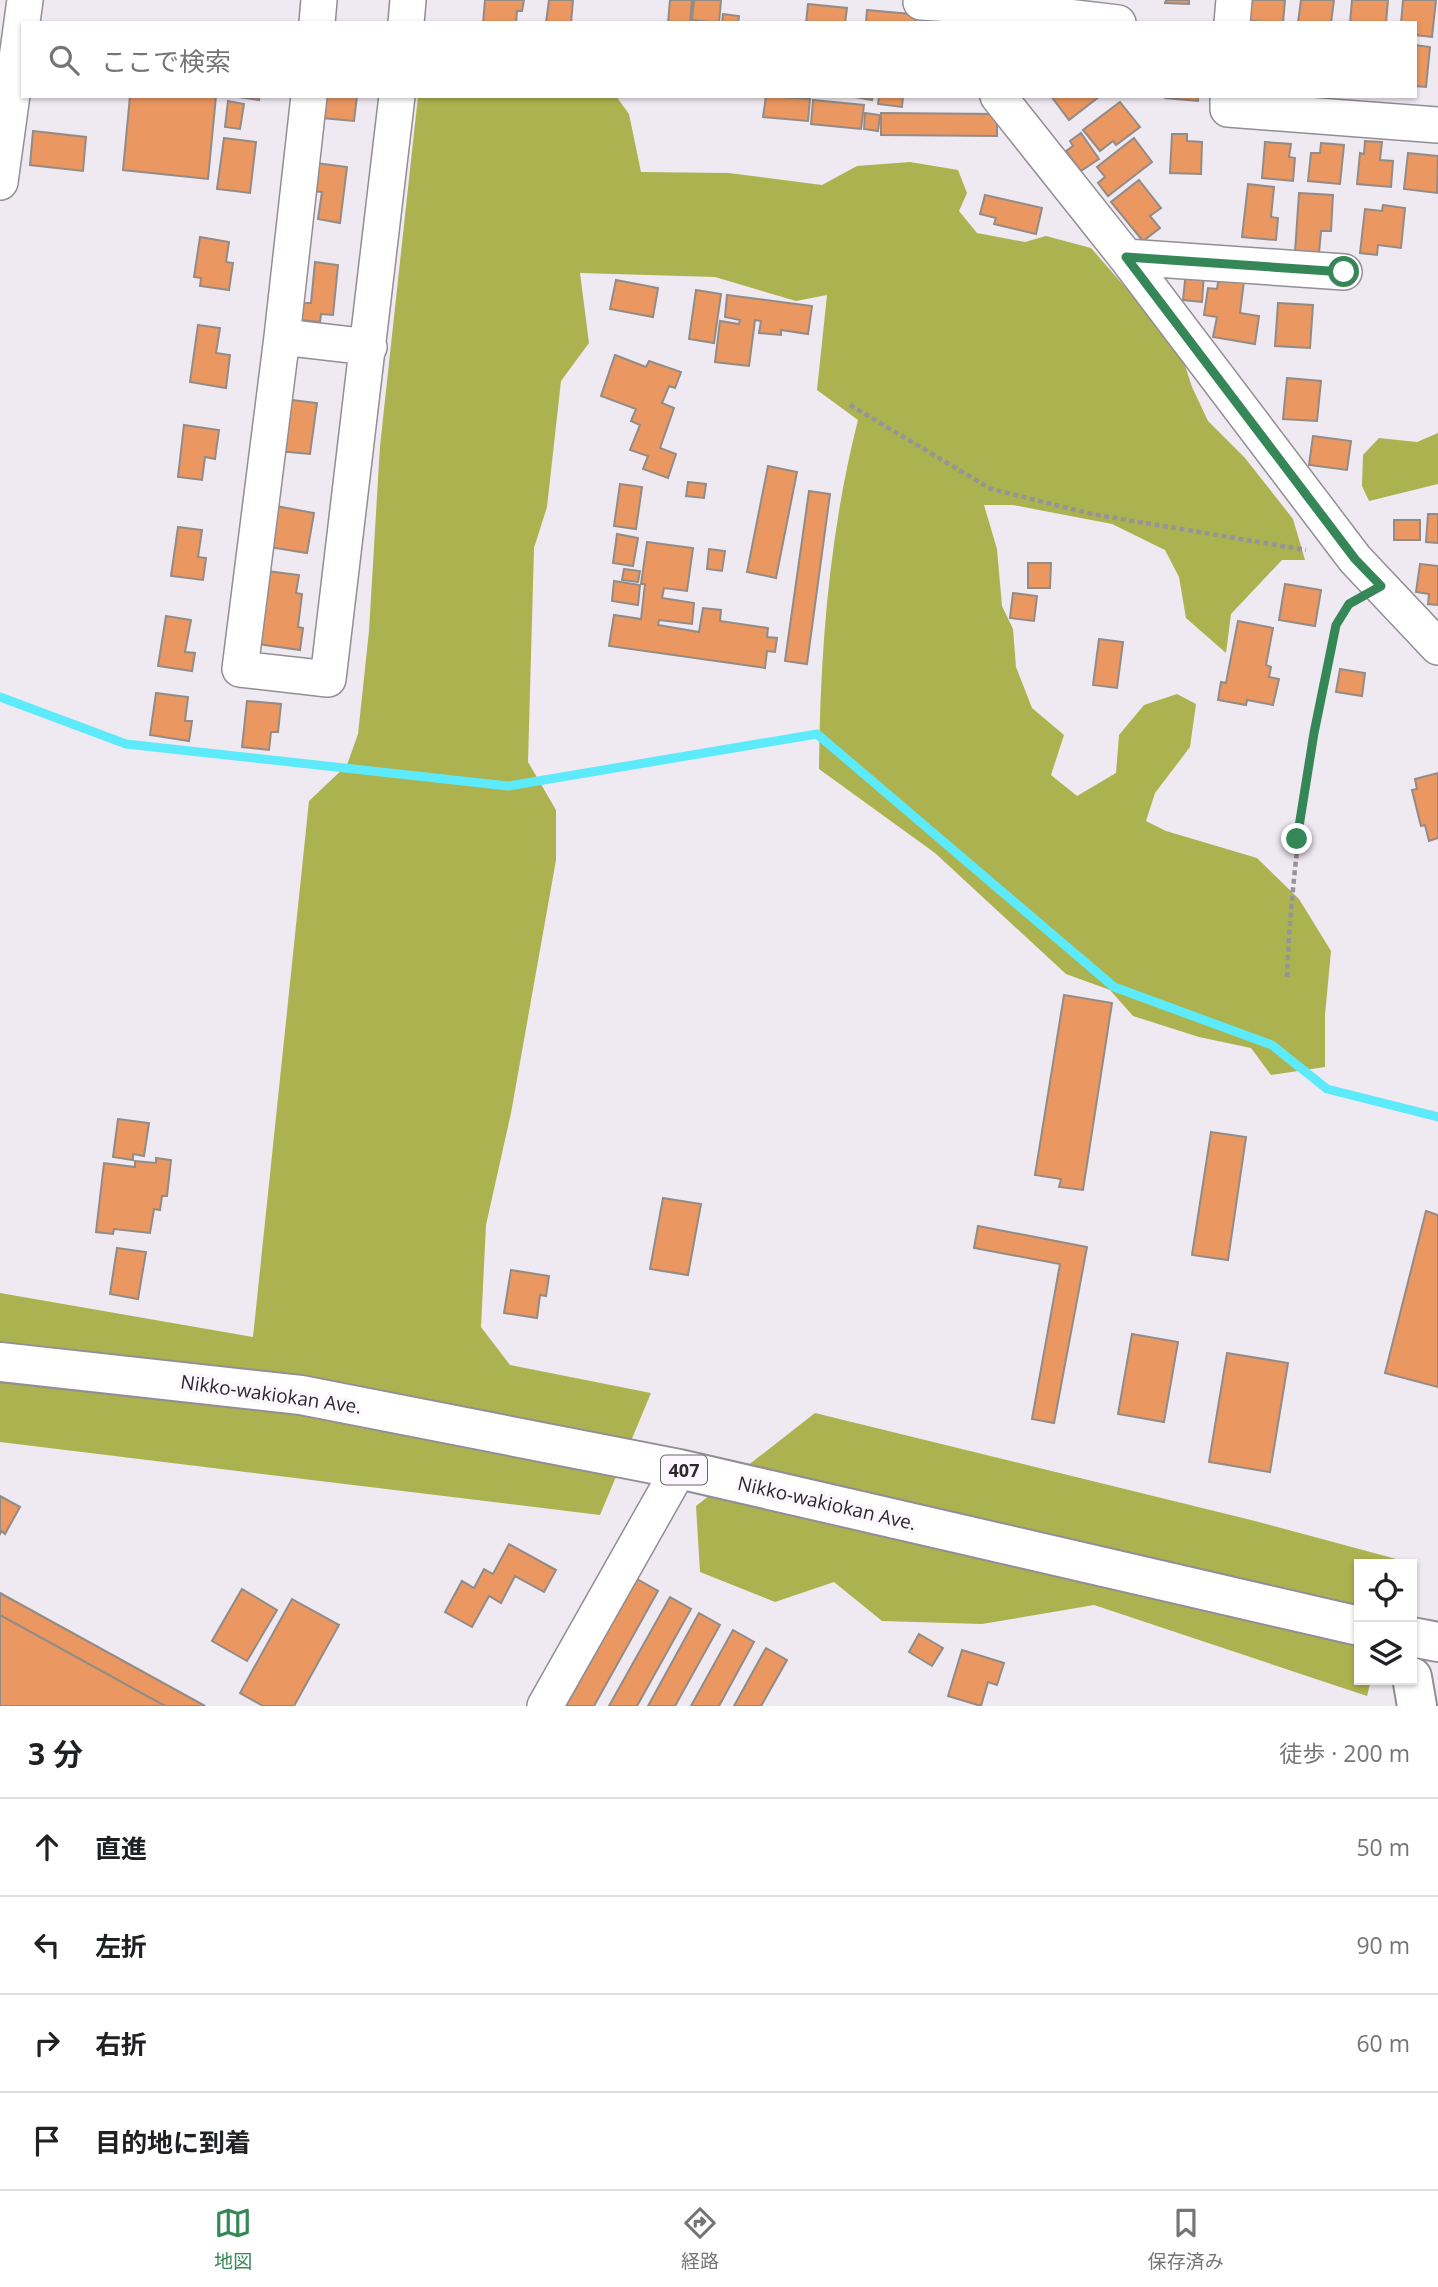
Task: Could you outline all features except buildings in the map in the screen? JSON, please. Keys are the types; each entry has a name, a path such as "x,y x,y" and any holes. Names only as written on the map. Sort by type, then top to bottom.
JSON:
{"highway":[{"name":"Nikko-wakiokan Ave.","path":"0,1362 301,1395 679,1469 1354,1625"},
{"path":"1417,1638 1438,1642"},
{"path":"1413,1685 1417,1706"}],"street":[{"path":"0,182 10,34 25,0"},
{"path":"317,21 319,0"},
{"path":"405,21 408,0"},
{"path":"1233,21 1234,0"},
{"path":"927,8 1093,21"},
{"path":"309,98 240,669 328,679 397,98"},
{"path":"1000,98 1126,257 1355,559 1432,635"},
{"path":"1228,98 1228,109 1438,125"},
{"path":"1126,257 1344,272"},
{"path":"282,337 369,347"},
{"path":"545,1706 679,1469"}],"path":[{"path":"850,405 991,489 1092,514 1355,559"},
{"path":"1287,977 1297,839 1314,733 1336,625 1349,604 1381,586"}],"green space":[{"path":"418,98 617,98 629,114 641,172 729,173 822,185 857,166 910,162 958,170 967,193 959,211 977,233 1025,242 1046,236 1091,248 1180,350 1192,387 1208,421 1245,458 1293,519 1305,560 1282,560 1231,614 1226,653 1186,618 1179,577 1165,550 1112,524 1013,505 984,505 997,549 1002,606 1013,629 1016,667 1032,708 1064,735 1051,775 1077,796 1116,773 1119,735 1144,705 1177,694 1196,704 1190,747 1155,793 1146,821 1166,831 1257,858 1299,899 1331,951 1325,1015 1325,1067 1271,1075 1251,1048 1199,1037 1133,1016 1110,990 1066,974 935,853 819,769 821,681 828,593 840,506 858,420 817,390 827,295 796,301 715,277 580,273 589,343 561,381 547,507 534,548 528,762 556,810 556,860 511,1113 486,1225 481,1327 510,1365 651,1393 600,1515 0,1442 0,1293 253,1337 309,801 347,765 358,734 369,631 380,446"},
{"path":"1438,433 1438,484 1369,501 1362,486 1363,455 1379,438 1417,442"},
{"path":"815,1413 1255,1521 1396,1559 1354,1559 1354,1685 1370,1685 1367,1696 1094,1605 982,1624 882,1621 834,1582 775,1602 700,1572 696,1506"}],"waterway":[{"path":"0,697 126,744 508,786 817,734 1114,987 1272,1045 1327,1089 1438,1117"}],"route":[{"path":"1297,839 1314,733 1336,625 1349,604 1381,586 1355,559 1126,257 1344,272"}]}
